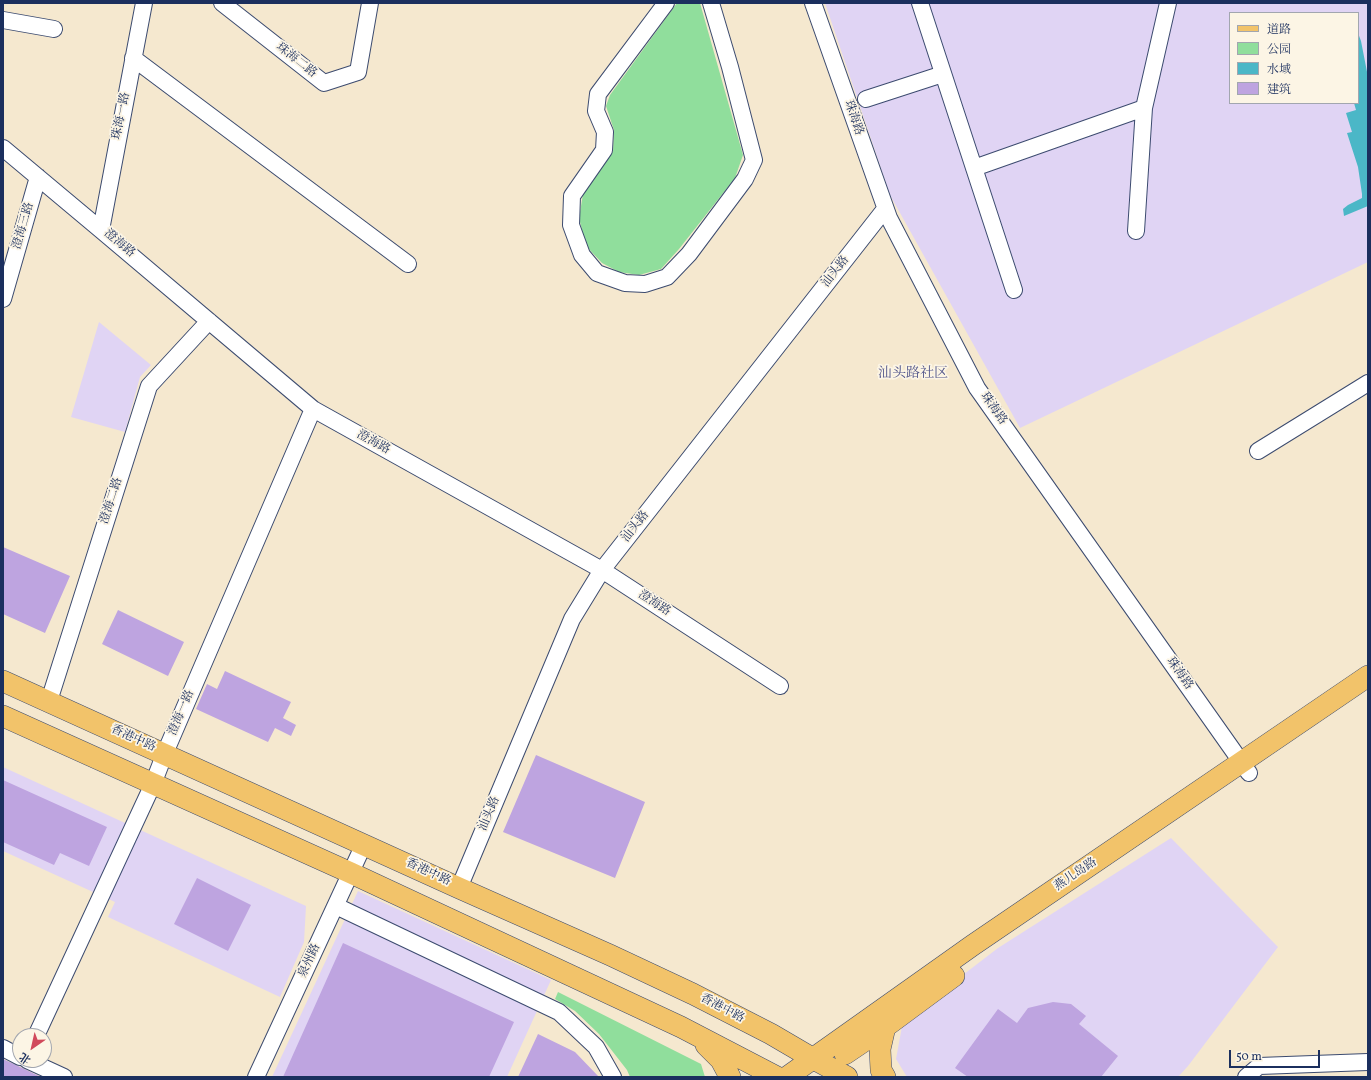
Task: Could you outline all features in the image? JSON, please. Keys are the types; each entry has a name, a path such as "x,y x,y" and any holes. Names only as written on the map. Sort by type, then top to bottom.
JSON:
{"main road":[{"name":"燕儿岛路","path":"788,1077 816,1067 885,1027 984,954 1245,768 1368,676"},
{"name":"香港中路","path":"3,681 165,753 459,888 610,954 771,1034 816,1067 847,1077"},
{"name":"燕儿岛路","path":"816,1067 854,1030 973,945 1245,768 1368,692"},
{"path":"3,716 351,873 681,1027 777,1077"},
{"path":"885,1027 880,1049 881,1070 885,1077"},
{"path":"697,1036 720,1060 730,1077"}],"street":[{"name":"珠海一路","path":"102,230 144,3"},
{"name":"珠海二路","path":"222,3 324,83 358,72 370,3"},
{"path":"666,3 598,94 596,111 605,132 604,150 572,196 571,225 582,255 597,273 625,283 645,284 667,277 689,254 746,179 754,160 730,67 711,3"},
{"name":"珠海路","path":"813,3 889,218 977,388 1245,768"},
{"path":"920,3 1014,290"},
{"path":"1136,231 1144,108 1168,3"},
{"path":"3,20 54,29"},
{"path":"133,58 408,264"},
{"path":"866,99 943,74"},
{"path":"974,168 1144,108"},
{"name":"澄海路","path":"3,148 314,409 602,570 780,686"},
{"name":"澄海三路","path":"3,299 38,177"},
{"name":"汕头路","path":"459,888 572,619 602,570 886,209"},
{"name":"澄海二路","path":"49,701 150,386 209,321"},
{"path":"1258,452 1368,383"},
{"name":"澄海一路","path":"40,1028 153,784 165,753 314,409"},
{"name":"泉州路","path":"256,1077 364,844"},
{"path":"336,906 559,1012 596,1047 613,1077"},
{"path":"3,1048 12,1053"},
{"path":"1246,1077 1259,1066 1368,1062"},
{"path":"44,1068 64,1077"}],"shaded area":[{"path":"825,3 1368,3 1368,262 1020,428 890,195"},
{"path":"99,322 151,365 140,377 125,432 71,417"},
{"path":"3,767 306,906 304,942 280,997 108,917 115,902 3,851"},
{"path":"1171,838 1278,947 1188,1066 1178,1077 907,1077 896,1059 903,1021 998,948"},
{"path":"358,891 551,980 507,1077 272,1077"}],"green space":[{"path":"677,3 700,3 743,155 735,178 679,249 661,269 639,275 619,272 602,263 586,246 579,218 583,194 613,151 614,130 606,106 610,95"},
{"path":"558,992 701,1064 705,1077 630,1077 627,1070 599,1034 575,1011 555,999"}],"water":[{"path":"1359,36 1368,77 1368,206 1344,216 1343,209 1362,198 1358,167 1347,133 1352,132 1346,113 1356,110 1354,104 1359,104"}],"building":[{"path":"3,547 70,576 45,633 3,614"},
{"path":"118,610 184,642 168,676 102,644"},
{"path":"225,671 291,702 283,718 296,725 291,736 275,728 268,742 196,709 207,684 217,689"},
{"path":"536,755 645,802 615,878 503,832"},
{"path":"3,780 107,827 89,866 60,853 54,865 3,842"},
{"path":"197,878 251,905 228,951 174,924"},
{"path":"343,943 514,1022 489,1077 283,1077"},
{"path":"1053,1002 1071,1004 1086,1016 1079,1024 1118,1056 1101,1077 968,1077 955,1068 998,1009 1017,1023 1028,1008"},
{"path":"538,1034 575,1052 599,1077 518,1077"},
{"path":"3,1059 12,1063 12,1068 22,1068 41,1077 3,1077"}],"district":[{"name":"汕头路社区","path":"913,374"}]}
